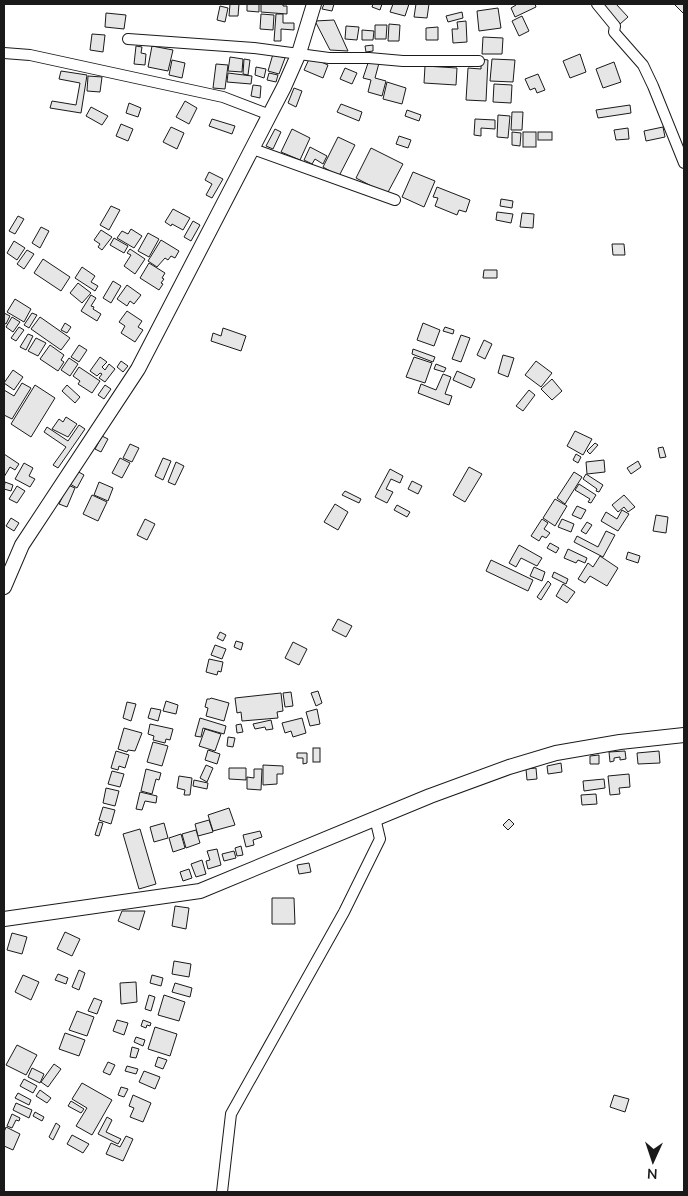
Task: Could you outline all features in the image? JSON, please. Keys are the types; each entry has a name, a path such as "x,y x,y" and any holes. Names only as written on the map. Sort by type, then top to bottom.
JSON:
{"main road":[{"path":"4,587 22,545 138,369 270,116 299,53 314,4"},
{"path":"4,919 200,891 375,818 509,767 556,753 620,742 684,735"}],"street":[{"path":"596,4 615,26 614,32 642,65 653,86 684,163"},
{"path":"128,39 254,48 329,58 369,58 402,61 478,61"},
{"path":"4,53 30,55 223,97 270,116"},
{"path":"253,149 395,200"},
{"path":"222,1192 231,1114 344,912 380,839 375,818"}],"building":[{"path":"230,4 239,4 238,16 229,16"},
{"path":"247,4 259,4 259,12 247,11"},
{"path":"261,4 283,4 283,6 287,6 287,14 261,12"},
{"path":"324,4 334,4 332,11 322,9"},
{"path":"373,4 382,4 380,10 372,7"},
{"path":"393,4 409,4 405,16 390,12"},
{"path":"416,4 429,4 427,18 414,17"},
{"path":"515,4 535,4 536,7 515,17 511,8"},
{"path":"603,4 616,4 628,17 620,24"},
{"path":"684,4 684,14 675,5"},
{"path":"220,6 228,8 225,22 217,20"},
{"path":"498,8 501,28 479,31 477,11"},
{"path":"462,12 463,18 448,22 446,16"},
{"path":"106,13 126,15 124,29 105,27"},
{"path":"261,14 274,15 273,30 260,29"},
{"path":"276,14 283,14 283,23 294,23 294,30 281,29 281,41 274,41"},
{"path":"522,16 529,31 519,36 512,21"},
{"path":"334,20 348,51 330,50 315,21"},
{"path":"466,21 467,42 453,43 452,29 458,29 457,22"},
{"path":"389,24 400,25 399,41 388,41"},
{"path":"375,25 387,25 386,39 375,39"},
{"path":"346,26 359,27 357,40 345,39"},
{"path":"438,27 438,40 426,40 426,28"},
{"path":"362,30 374,31 373,40 362,40"},
{"path":"92,34 105,35 103,52 90,50"},
{"path":"483,37 503,38 502,54 482,54"},
{"path":"373,45 373,51 366,52 365,46"},
{"path":"136,46 142,47 141,53 146,54 145,65 134,64"},
{"path":"152,46 173,50 168,71 148,67"},
{"path":"273,54 285,58 279,74 268,71"},
{"path":"580,54 586,72 570,78 563,61"},
{"path":"230,57 243,59 242,72 228,71"},
{"path":"310,57 328,65 323,78 304,70"},
{"path":"244,59 250,60 248,75 243,74"},
{"path":"481,59 488,60 486,101 466,100 468,68 481,69"},
{"path":"492,59 515,60 513,82 490,81"},
{"path":"172,60 185,63 182,78 169,75"},
{"path":"369,60 379,63 375,78 386,81 382,96 368,92 371,80 363,78"},
{"path":"614,62 621,82 603,88 596,69"},
{"path":"216,64 228,65 225,89 213,88"},
{"path":"425,66 457,68 456,85 424,83"},
{"path":"256,67 266,69 264,78 255,75"},
{"path":"345,68 357,73 352,84 340,79"},
{"path":"61,71 87,75 81,113 50,108 52,101 76,105 80,83 59,79"},
{"path":"228,73 252,76 251,84 227,82"},
{"path":"269,73 278,75 276,82 267,80"},
{"path":"538,74 545,90 537,93 535,88 530,90 525,79"},
{"path":"88,76 102,77 100,92 87,91"},
{"path":"387,82 406,88 402,104 383,99"},
{"path":"494,84 512,85 511,103 493,102"},
{"path":"253,85 261,86 260,98 251,96"},
{"path":"294,88 302,91 296,107 288,103"},
{"path":"185,101 197,108 189,124 176,117"},
{"path":"129,103 141,108 138,117 126,113"},
{"path":"341,104 362,112 359,121 337,112"},
{"path":"630,105 631,113 598,118 596,110"},
{"path":"91,107 108,116 102,125 86,116"},
{"path":"407,110 421,115 419,121 405,116"},
{"path":"512,112 523,112 522,130 511,130"},
{"path":"498,115 510,116 508,138 497,137"},
{"path":"212,119 235,126 232,134 209,126"},
{"path":"475,119 495,120 495,129 481,128 481,136 474,135"},
{"path":"121,124 133,129 128,141 116,136"},
{"path":"171,127 184,133 177,149 163,142"},
{"path":"663,127 665,137 646,141 644,131"},
{"path":"628,128 629,139 616,140 614,130"},
{"path":"275,129 281,132 273,149 266,146"},
{"path":"292,129 310,138 300,160 281,152"},
{"path":"512,132 521,133 520,146 512,145"},
{"path":"523,132 536,132 536,147 523,147"},
{"path":"538,132 552,132 552,140 538,140"},
{"path":"399,136 411,140 408,148 396,144"},
{"path":"338,137 355,145 339,176 323,167"},
{"path":"310,147 327,156 323,164 315,159 312,164 304,160"},
{"path":"371,148 403,164 387,194 356,178"},
{"path":"209,172 223,179 212,198 206,195 212,184 205,180"},
{"path":"413,172 435,181 424,207 402,197"},
{"path":"437,187 470,200 466,212 459,210 457,215 435,206 438,198 433,197"},
{"path":"501,199 513,201 512,208 500,206"},
{"path":"111,206 120,210 109,230 100,225"},
{"path":"173,209 190,218 183,230 165,222"},
{"path":"497,212 513,214 511,223 496,220"},
{"path":"522,213 534,214 533,228 520,227"},
{"path":"18,216 24,219 15,234 9,231"},
{"path":"193,221 200,225 191,241 184,237"},
{"path":"41,227 49,231 40,248 32,243"},
{"path":"131,229 142,236 134,248 117,238 122,231 128,234"},
{"path":"101,230 112,237 102,250 98,247 100,244 94,240"},
{"path":"148,233 159,239 149,257 138,251"},
{"path":"114,238 128,246 124,253 110,245"},
{"path":"161,240 179,251 175,258 171,256 168,260 165,258 157,267 148,261"},
{"path":"14,241 25,248 17,260 7,253"},
{"path":"612,244 624,244 625,255 613,255"},
{"path":"130,249 145,259 135,274 124,266 131,255 127,253"},
{"path":"27,250 34,254 24,269 17,264"},
{"path":"43,259 70,277 61,291 34,273"},
{"path":"149,263 165,273 161,283 163,284 159,290 140,278"},
{"path":"82,267 95,276 91,282 98,286 95,291 75,278"},
{"path":"484,270 497,270 497,278 483,278"},
{"path":"113,281 121,286 111,303 103,298"},
{"path":"78,283 91,293 82,303 70,293"},
{"path":"127,285 141,295 134,304 130,301 127,306 117,299"},
{"path":"91,295 96,298 91,306 101,314 97,321 81,311"},
{"path":"15,299 31,309 24,322 7,312"},
{"path":"127,311 142,321 138,327 143,330 135,342 121,333 125,326 119,322"},
{"path":"4,313 10,316 6,324 4,323"},
{"path":"32,313 37,315 29,328 24,325"},
{"path":"12,317 20,322 13,332 6,327"},
{"path":"40,317 70,338 61,350 31,329"},
{"path":"65,323 71,327 67,333 61,330"},
{"path":"423,323 440,330 434,346 417,340"},
{"path":"19,327 24,330 16,341 11,338"},
{"path":"445,327 454,330 453,334 443,331"},
{"path":"223,328 246,336 241,351 211,341 213,333 221,336"},
{"path":"28,334 33,336 26,350 20,347"},
{"path":"461,335 470,338 461,362 452,359"},
{"path":"36,338 46,343 38,356 28,351"},
{"path":"484,340 492,344 485,359 477,355"},
{"path":"50,345 64,355 61,360 64,362 58,371 40,359"},
{"path":"79,345 87,350 79,362 71,357"},
{"path":"413,349 435,357 433,362 412,354"},
{"path":"503,355 514,358 508,377 498,373"},
{"path":"100,357 107,362 102,367 105,370 109,364 115,369 105,382 99,378 102,374 100,373 97,376 90,371"},
{"path":"414,357 432,363 425,383 406,377"},
{"path":"69,358 78,364 70,376 61,370"},
{"path":"121,361 128,366 123,372 117,367"},
{"path":"536,361 552,373 541,387 525,375"},
{"path":"436,364 446,368 444,372 434,369"},
{"path":"79,367 100,381 92,393 78,384 80,381 73,376"},
{"path":"13,370 23,377 14,390 4,383"},
{"path":"457,371 475,379 471,388 453,380"},
{"path":"443,374 451,377 445,394 452,396 449,405 418,393 421,384 436,390"},
{"path":"552,379 562,391 552,400 541,389"},
{"path":"22,383 31,388 12,419 4,415 4,390 14,396"},
{"path":"35,385 55,398 31,437 11,424"},
{"path":"67,385 80,397 75,403 62,391"},
{"path":"105,385 111,389 104,399 98,395"},
{"path":"529,390 535,395 523,411 516,406"},
{"path":"66,417 77,424 68,437 52,429 59,419 63,422"},
{"path":"79,425 85,429 58,468 53,465 66,447 44,432 47,427 68,441"},
{"path":"575,431 592,439 583,455 567,446"},
{"path":"102,436 108,439 101,452 95,449"},
{"path":"595,443 598,445 590,454 587,451"},
{"path":"130,444 139,448 132,462 123,458"},
{"path":"663,447 666,457 660,458 658,448"},
{"path":"4,454 19,464 15,470 10,467 4,477"},
{"path":"576,454 581,457 578,463 573,460"},
{"path":"120,458 130,463 122,478 112,473"},
{"path":"163,458 171,461 163,480 155,476"},
{"path":"604,460 605,472 587,474 586,462"},
{"path":"638,461 641,467 631,474 627,468"},
{"path":"176,462 184,466 175,485 168,482"},
{"path":"24,463 33,468 29,476 35,479 30,487 15,479"},
{"path":"469,467 482,474 465,502 453,495"},
{"path":"390,469 403,476 400,483 391,479 386,489 393,492 387,503 375,497"},
{"path":"77,471 84,475 77,488 70,484"},
{"path":"574,472 582,477 565,504 557,498"},
{"path":"586,474 603,485 599,492 583,479"},
{"path":"412,481 422,486 418,494 408,489"},
{"path":"5,482 13,485 11,491 4,489"},
{"path":"99,482 113,488 108,501 94,495"},
{"path":"579,484 596,495 591,503 588,502 590,499 575,490"},
{"path":"68,485 75,488 67,507 59,504"},
{"path":"17,486 25,491 17,503 9,499"},
{"path":"345,491 361,499 359,503 342,495"},
{"path":"92,495 107,502 98,521 83,514"},
{"path":"624,495 635,507 628,512 624,507 618,512 612,505"},
{"path":"555,499 567,506 555,526 543,518"},
{"path":"335,504 348,512 338,530 324,522"},
{"path":"397,505 410,512 407,517 394,510"},
{"path":"577,506 586,510 581,519 572,515"},
{"path":"622,510 629,514 618,531 601,521 606,512 617,519"},
{"path":"656,515 668,517 666,533 653,531"},
{"path":"11,518 19,523 14,531 6,526"},
{"path":"145,519 155,524 147,540 137,535"},
{"path":"542,519 548,523 544,529 550,533 546,538 542,536 539,541 531,536"},
{"path":"562,519 574,524 571,532 558,527"},
{"path":"587,522 592,525 586,534 581,531"},
{"path":"606,531 615,535 603,557 574,542 577,536 598,547"},
{"path":"550,543 559,548 556,553 547,548"},
{"path":"519,545 542,558 537,566 521,558 516,567 509,563"},
{"path":"568,549 587,558 585,563 578,560 576,563 564,558"},
{"path":"628,552 640,556 638,563 626,559"},
{"path":"600,556 618,568 607,586 590,576 585,583 578,579 588,563 593,567"},
{"path":"491,560 533,580 528,591 486,571"},
{"path":"534,567 545,572 542,581 530,576"},
{"path":"554,572 568,579 566,584 552,577"},
{"path":"548,581 551,584 541,600 537,597"},
{"path":"563,584 575,592 567,603 556,596"},
{"path":"338,619 352,626 346,637 332,630"},
{"path":"220,632 226,635 223,641 217,638"},
{"path":"236,641 243,643 241,650 234,647"},
{"path":"293,642 307,649 299,665 285,658"},
{"path":"215,645 226,649 222,659 211,655"},
{"path":"209,659 223,662 221,672 218,671 217,675 206,672"},
{"path":"318,691 322,703 316,706 311,693"},
{"path":"291,692 293,706 285,707 283,693"},
{"path":"281,693 283,711 277,712 278,718 242,721 241,712 237,713 235,698"},
{"path":"211,698 229,703 224,721 206,716 208,708 205,707 207,699"},
{"path":"166,701 178,705 176,714 163,711"},
{"path":"127,702 136,704 131,721 123,718"},
{"path":"151,708 161,710 158,721 148,718"},
{"path":"317,709 320,724 310,726 306,712"},
{"path":"200,718 226,726 224,734 203,728 201,737 195,736"},
{"path":"302,718 306,733 293,737 291,731 285,733 282,723"},
{"path":"271,720 273,729 266,730 265,727 255,729 253,724"},
{"path":"150,724 173,729 170,740 166,739 165,743 153,740 154,736 148,734"},
{"path":"241,724 243,732 237,733 236,725"},
{"path":"124,728 142,733 135,751 128,750 127,752 118,749"},
{"path":"205,729 221,734 215,751 199,746"},
{"path":"228,737 235,738 233,747 227,746"},
{"path":"153,742 168,746 162,766 147,762"},
{"path":"313,748 320,748 320,762 313,762"},
{"path":"208,750 220,754 217,764 205,760"},
{"path":"116,751 129,755 125,768 119,766 118,770 111,768"},
{"path":"625,751 626,759 614,758 614,761 610,762 609,752"},
{"path":"659,751 660,763 638,764 637,753"},
{"path":"297,753 307,753 307,763 303,764 303,758 297,758"},
{"path":"599,755 599,764 590,764 590,756"},
{"path":"561,763 562,772 548,774 547,766"},
{"path":"206,765 213,768 207,782 200,778"},
{"path":"263,765 283,766 283,774 277,774 277,784 263,785"},
{"path":"229,768 246,768 246,780 229,779"},
{"path":"536,768 537,779 527,780 526,769"},
{"path":"146,769 161,773 159,780 156,779 152,794 141,791"},
{"path":"254,769 262,769 261,790 247,789 247,777 254,778"},
{"path":"112,771 124,774 120,787 108,784"},
{"path":"629,774 630,787 619,788 620,794 610,795 608,776"},
{"path":"179,776 192,778 190,795 184,795 185,790 177,788"},
{"path":"604,779 605,788 584,791 583,781"},
{"path":"194,780 208,783 207,789 193,786"},
{"path":"106,788 119,791 115,806 103,803"},
{"path":"140,792 157,796 156,803 145,801 142,810 136,809"},
{"path":"596,794 597,804 582,805 581,795"},
{"path":"103,807 115,810 111,824 99,820"},
{"path":"229,808 235,825 213,831 208,815"},
{"path":"509,819 514,824 508,830 503,825"},
{"path":"209,820 213,832 198,836 195,824"},
{"path":"99,822 103,823 99,836 95,835"},
{"path":"164,823 168,838 154,842 150,827"},
{"path":"140,829 156,884 139,889 123,834"},
{"path":"196,830 200,843 186,848 182,834"},
{"path":"260,831 262,837 253,840 254,845 246,847 243,835"},
{"path":"181,834 185,848 173,852 169,838"},
{"path":"241,846 243,855 237,856 235,848"},
{"path":"217,849 221,865 208,869 206,861 210,860 207,851"},
{"path":"234,851 236,858 224,861 222,854"},
{"path":"202,860 206,874 196,877 191,864"},
{"path":"309,863 311,872 299,874 297,865"},
{"path":"189,869 192,878 183,881 180,872"},
{"path":"272,898 294,898 295,924 272,924"},
{"path":"175,906 189,908 186,929 172,926"},
{"path":"122,911 145,911 139,930 118,921"},
{"path":"65,932 80,939 72,956 57,949"},
{"path":"12,933 27,937 22,954 7,950"},
{"path":"174,961 191,964 189,977 172,974"},
{"path":"79,970 85,973 79,990 72,987"},
{"path":"58,974 68,978 66,984 55,980"},
{"path":"23,975 39,982 31,1000 15,992"},
{"path":"152,975 163,978 161,986 150,983"},
{"path":"136,982 137,1002 121,1004 120,983"},
{"path":"175,983 192,988 190,997 172,992"},
{"path":"149,995 155,997 151,1011 145,1009"},
{"path":"164,995 185,1002 179,1021 158,1015"},
{"path":"94,998 102,1001 97,1014 88,1011"},
{"path":"77,1011 94,1017 87,1036 69,1030"},
{"path":"117,1020 128,1023 124,1035 113,1031"},
{"path":"143,1020 151,1023 150,1026 147,1025 146,1028 141,1026"},
{"path":"155,1027 177,1034 170,1056 148,1049"},
{"path":"65,1033 85,1040 79,1056 59,1049"},
{"path":"136,1037 145,1040 143,1046 134,1042"},
{"path":"17,1045 37,1055 26,1075 6,1065"},
{"path":"132,1047 139,1049 136,1058 130,1057"},
{"path":"158,1057 167,1060 163,1069 155,1066"},
{"path":"108,1062 115,1065 110,1075 103,1072"},
{"path":"54,1064 61,1069 48,1087 41,1082"},
{"path":"127,1066 138,1069 136,1074 125,1071"},
{"path":"32,1068 44,1074 40,1083 28,1077"},
{"path":"144,1071 160,1077 155,1089 139,1082"},
{"path":"24,1079 37,1086 33,1093 20,1086"},
{"path":"82,1083 112,1100 92,1135 76,1126 87,1108 72,1099"},
{"path":"121,1087 128,1089 124,1097 118,1095"},
{"path":"40,1090 51,1098 47,1103 36,1096"},
{"path":"18,1093 31,1100 29,1105 15,1098"},
{"path":"133,1095 151,1103 143,1122 130,1117 134,1108 129,1106"},
{"path":"614,1095 629,1099 625,1112 610,1107"},
{"path":"71,1101 84,1109 81,1113 68,1106"},
{"path":"16,1103 32,1110 29,1118 13,1110"},
{"path":"35,1112 44,1117 42,1121 33,1116"},
{"path":"12,1114 20,1118 19,1121 16,1120 12,1128 7,1126"},
{"path":"107,1117 112,1120 106,1132 121,1139 118,1144 98,1134"},
{"path":"56,1123 60,1126 53,1140 49,1137"},
{"path":"6,1127 20,1134 13,1150 4,1146"},
{"path":"72,1135 89,1144 83,1153 67,1144"},
{"path":"126,1136 133,1139 123,1161 106,1154 111,1143 120,1147"}]}
